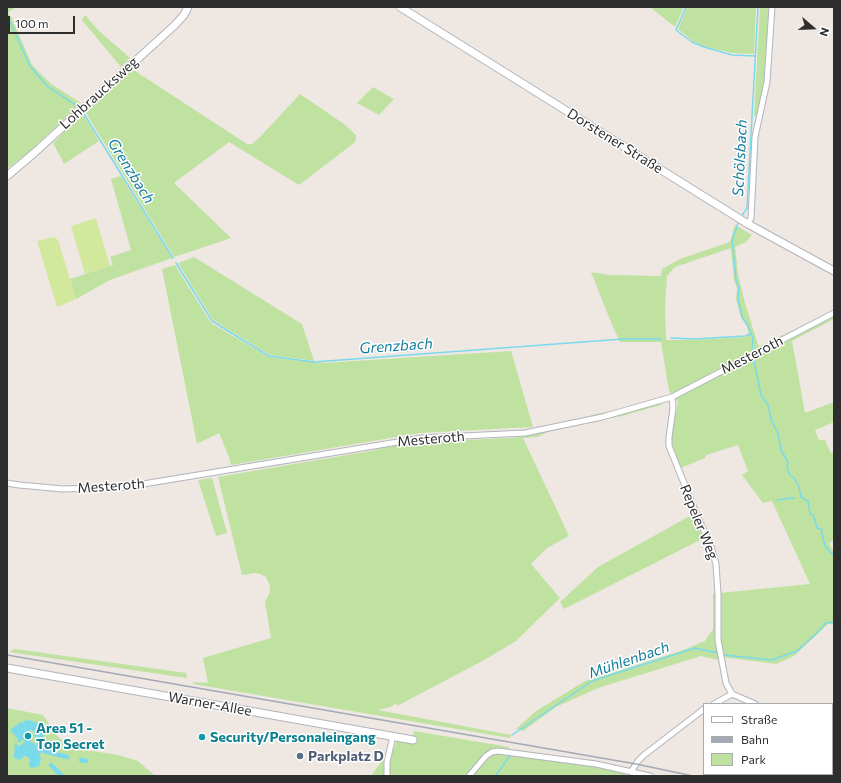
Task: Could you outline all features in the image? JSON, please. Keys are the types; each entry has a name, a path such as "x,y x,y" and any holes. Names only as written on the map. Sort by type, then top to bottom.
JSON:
{"street":[{"name":"Lohbraucksweg","path":"7,176 175,25 184,15 188,7"},
{"name":"Dorstener Straße","path":"400,7 742,221 834,271"},
{"path":"742,221 751,218 755,137 767,82 772,7"},
{"name":"Mesteroth","path":"7,483 19,486 63,488 125,487 422,438 525,433 602,417 672,397 834,313"},
{"name":"Repeler Weg","path":"672,397 673,408 669,446 698,518 710,543 716,564 718,594 718,640 726,683 732,694"},
{"name":"Warner-Allee","path":"7,668 413,740"},
{"path":"716,703 732,694 753,703"},
{"path":"631,772 644,755 703,710"},
{"path":"387,776 387,762 393,736"},
{"path":"469,776 486,756 492,752 498,751 589,763 650,776"}],"green space":[{"path":"7,7 16,7 8,13 12,18 32,65 51,84 81,103 30,151 7,169"},
{"path":"650,7 684,7 675,27"},
{"path":"687,7 756,7 754,54 732,53 702,46 693,41 678,29"},
{"path":"760,7 769,7 764,81 757,116 754,116"},
{"path":"85,15 99,31 130,58 121,67 82,20"},
{"path":"132,69 247,144 252,144 260,137 300,94 344,124 356,135 356,140 299,185 229,142 174,183 231,238 174,257 86,113"},
{"path":"373,87 394,99 379,115 357,103"},
{"path":"83,114 99,141 64,164 53,143"},
{"path":"121,176 172,258 110,280 76,299 70,279 113,265 110,257 131,250 111,179"},
{"path":"96,218 110,266 85,274 71,226"},
{"path":"735,225 752,235 746,242 735,247 738,274 758,345 762,345 825,315 834,313 834,319 792,341 805,413 834,402 834,422 815,430 819,440 825,440 831,453 834,452 834,540 829,543 834,553 834,624 828,624 794,656 776,664 722,657 718,660 701,656 598,688 556,707 523,731 516,729 536,711 585,681 678,652 705,641 713,629 713,593 716,593 717,652 722,653 719,639 720,593 810,584 772,501 763,503 742,475 748,471 738,445 706,455 705,458 681,468 672,445 671,437 678,402 669,391 661,342 620,342 591,272 610,275 661,276 662,269 680,259 730,242","holes":["731,248 734,280 737,288 736,299 741,317 747,326 749,335 745,337 666,340 665,305 667,276 675,267"]},
{"path":"54,237 58,240 76,299 57,307 37,241"},
{"path":"194,257 302,324 314,361 270,355 213,320 178,263"},
{"path":"175,265 211,323 269,357 322,363 511,351 533,427 420,433 231,465 219,433 197,444 162,269"},
{"path":"659,398 661,405 622,416 551,431 537,437 523,438 569,536 547,548 531,564 560,598 516,641 486,659 397,706 397,703 390,707 378,710 511,735 510,738 193,684 194,682 208,683 203,658 271,638 265,602 270,592 270,586 266,577 260,574 255,573 242,575 218,477 376,450 381,447 418,442 511,438 533,435 550,426 601,413 649,404"},
{"path":"212,478 227,533 216,536 198,480"},
{"path":"688,517 692,518 704,538 564,609 560,602 598,567"},
{"path":"15,649 186,673 187,678 9,652"},
{"path":"7,708 43,715 59,738 74,748 118,755 138,761 155,776 7,776"},
{"path":"414,731 509,747 509,753 620,770 624,772 626,776 390,776 389,763 397,740 412,743"},
{"path":"388,752 385,762 385,776 371,776"}],"water":[{"path":"28,720 36,722 43,728 43,740 52,749 51,753 46,751 39,744 39,733 36,727 26,727 23,731 24,738 19,743 17,740 18,739 10,730 22,721 21,723"},
{"path":"25,741 40,756 41,760 39,766 32,768 29,766 30,760 27,756 24,756 20,760 14,758 15,742 19,747"}],"waterway":[{"path":"686,7 676,30 692,42 732,55 755,56"},
{"name":"Schölsbach","path":"741,217 747,208 758,7"},
{"name":"Grenzbach","path":"7,17 30,66 47,86 77,106"},
{"name":"Grenzbach","path":"84,114 173,258"},
{"name":"Schölsbach","path":"739,220 732,241 736,280 739,288 738,299 742,317 753,338 752,350"},
{"name":"Grenzbach","path":"176,263 212,321 269,356 314,362 623,339 661,339"},
{"name":"Grenzbach","path":"671,338 695,339 745,336 751,334"},
{"name":"Schölsbach","path":"754,361 761,395 768,405 771,419 778,434 781,450 788,462 787,467 789,474 794,478 799,487 801,497 808,501 810,514 813,515 817,528 821,529 825,546 834,556"},
{"path":"777,500 794,498"},
{"name":"Mühlenbach","path":"724,655 772,660 797,651 826,623 834,622"},
{"name":"Mühlenbach","path":"512,735 592,681 695,648 718,653"},
{"path":"39,752 25,738 24,733 28,728 33,728 36,730 38,744 44,751 67,757"},
{"name":"Mühlenbach","path":"495,776 510,756"},
{"path":"81,760 86,761"},
{"path":"51,765 62,776"}],"railway":[{"path":"7,655 636,764 693,776"}],"place":[{"name":"Area 51 - Top Secret","path":"28,736"},
{"name":"Security/Personaleingang","path":"202,737"},
{"name":"Parkplatz D","path":"300,756"}]}
